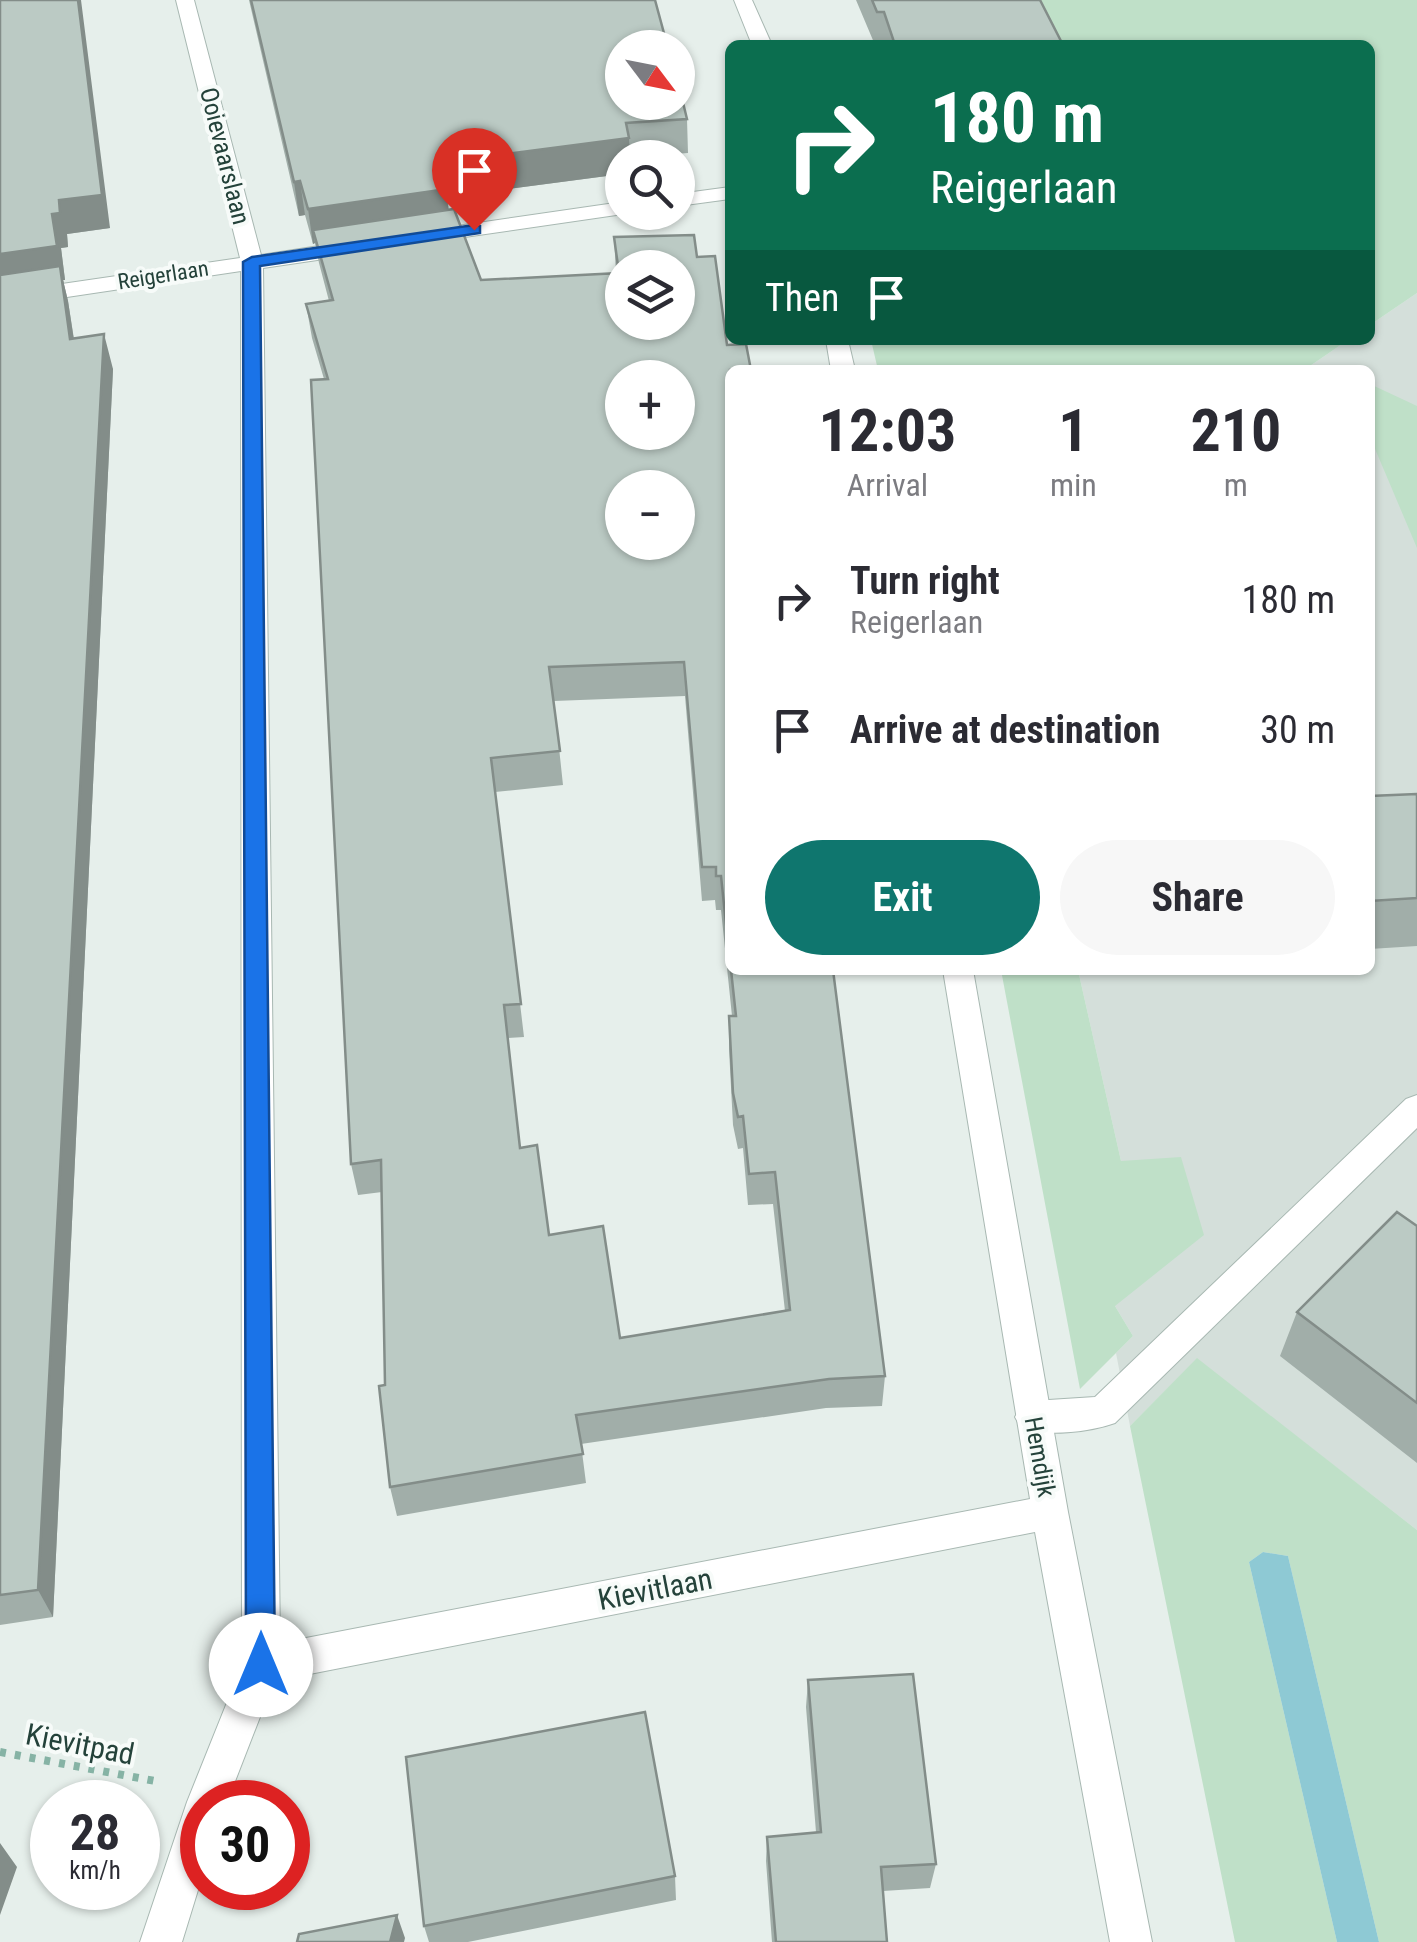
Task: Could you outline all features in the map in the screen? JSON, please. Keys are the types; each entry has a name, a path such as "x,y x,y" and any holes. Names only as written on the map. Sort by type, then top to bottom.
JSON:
{"street":[{"name":"Ooievaarslaan","path":"185,0 252,262 261,1665 216,1780"},
{"path":"744,0 760,40"},
{"path":"695,198 725,194"},
{"name":"Reigerlaan","path":"0,300 605,211"},
{"name":"Hemdijk","path":"959,975 1033,1417 1131,1942"},
{"path":"1033,1417 1103,1412 1417,1108"},
{"name":"Kievitlaan","path":"261,1665 1050,1512"},
{"name":"Ooievaarslaan","path":"161,1942 180,1885"}],"path":[{"name":"Kievitpad","path":"0,1752 180,1796"}],"shaded area":[{"path":"1417,293 1417,1530 1197,1359 1130,1426 1116,1353 1133,1336 1115,1306 1121,1161 1079,975 1375,975 1375,365 1311,365 1341,345 1375,345 1375,322"}],"green space":[{"path":"1031,0 1417,0 1417,293 1375,322 1375,40 1045,40"},
{"path":"872,345 1341,345 1311,365 877,365"},
{"path":"1375,386 1417,406 1417,548 1375,449"},
{"path":"1002,975 1079,975 1121,1161 1181,1157 1204,1235 1115,1306 1133,1336 1080,1389"},
{"path":"1197,1358 1417,1530 1417,1942 1379,1942 1288,1556 1263,1552 1249,1562 1337,1942 1235,1942 1130,1426"}],"water":[{"path":"1263,1552 1288,1556 1379,1942 1337,1942 1249,1562"}],"building":[{"path":"0,0 78,0 102,195 59,200 60,213 52,214 57,246 0,254"},
{"path":"251,0 655,0 663,30 605,30 605,120 672,120 626,123 629,138 437,163 447,189 308,209 300,181 294,182"},
{"path":"872,0 1040,0 1060,40 893,40 884,12 877,12"},
{"path":"454,209 481,280 605,274 605,340 695,340 695,250 616,250 614,237 694,235 697,257 715,256 725,345 746,345 750,365 725,365 725,914 721,876 716,876 716,867 702,867 684,662 549,667 560,751 491,758 521,1004 504,1005 520,1148 537,1145 549,1235 603,1226 620,1338 790,1310 775,1172 749,1174 743,1116 738,1117 733,1093 729,1016 736,1016 732,975 834,975 885,1376 829,1379 576,1415 583,1454 390,1487 379,1386 385,1385 381,1160 351,1164 311,380 328,379 306,304 333,300 313,230"},
{"path":"60,266 70,339 104,334 38,1590 0,1595 0,275"},
{"path":"1417,794 1417,898 1375,901 1375,796"},
{"path":"1397,1212 1417,1226 1417,1403 1297,1312"},
{"path":"913,1674 936,1864 881,1867 887,1942 776,1942 767,1837 821,1832 808,1680"},
{"path":"645,1712 675,1876 424,1926 406,1757"},
{"path":"397,1915 390,1942 297,1942 299,1934"}],"route":[{"path":"261,1665 252,262 474,230"}]}
